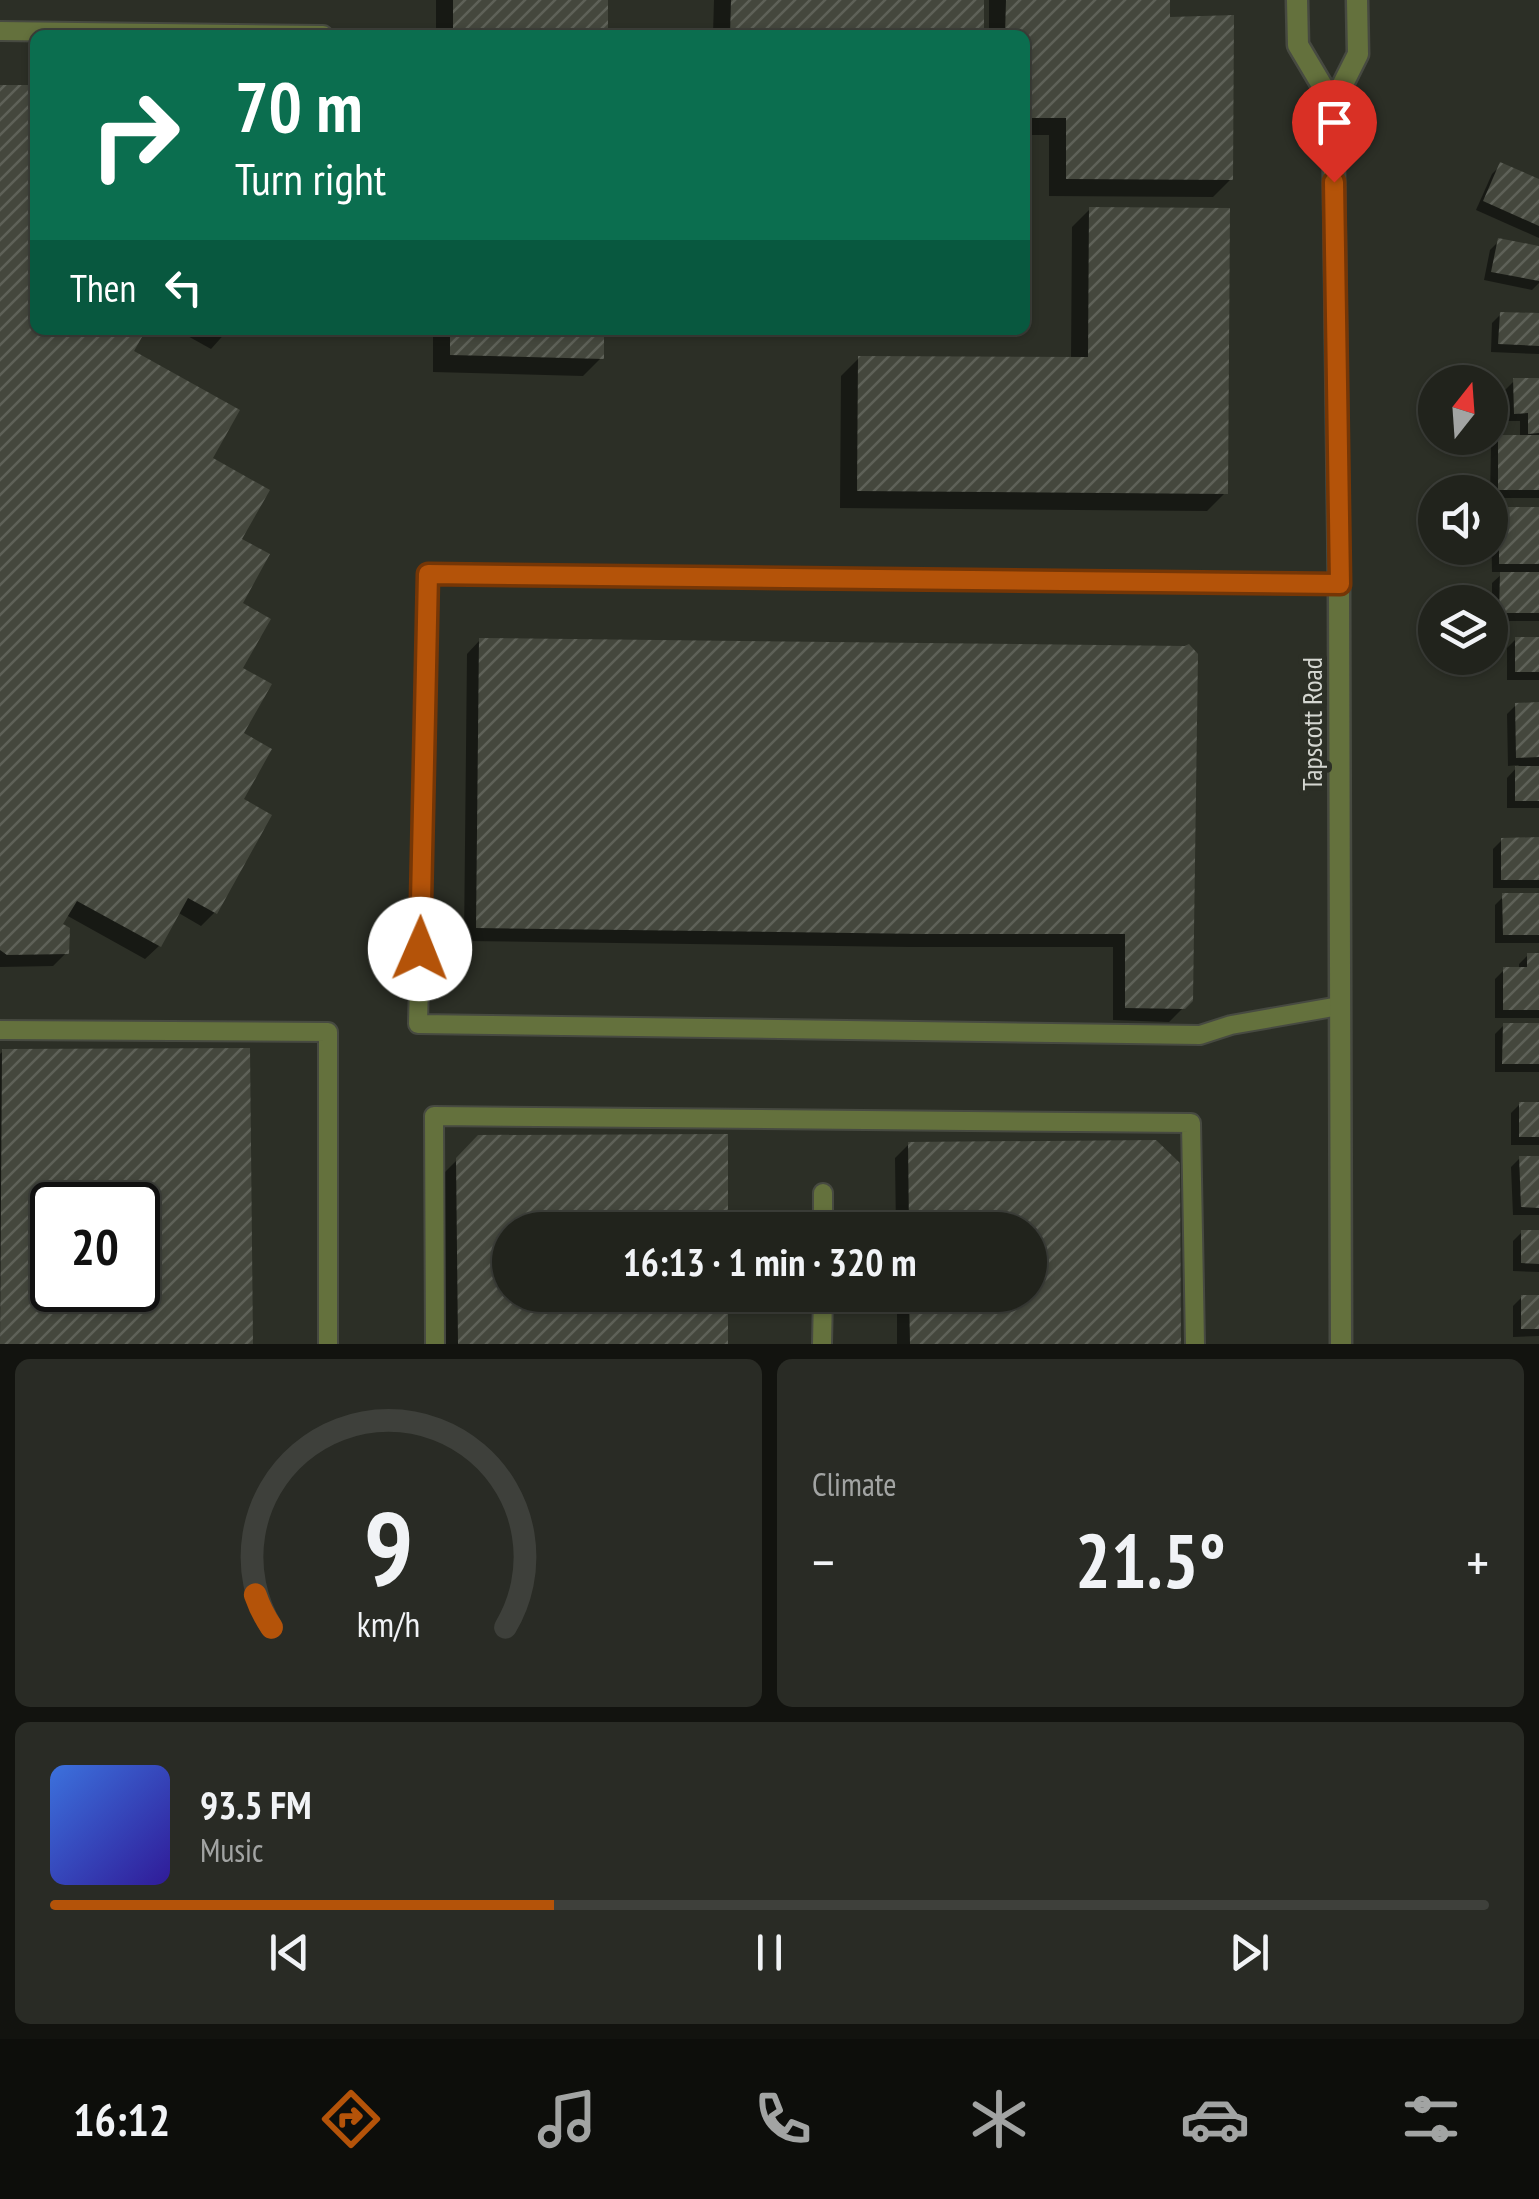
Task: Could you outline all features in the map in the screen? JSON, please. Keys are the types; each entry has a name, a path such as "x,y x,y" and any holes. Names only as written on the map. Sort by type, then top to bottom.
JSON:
{"street":[{"name":"Tapscott Road","path":"1297,0 1298,45 1333,104"},
{"name":"Tapscott Road","path":"1342,1344 1340,584 1333,104 1358,54 1358,0"}],"lane":[{"path":"0,32 30,32"},
{"path":"1339,1006 1231,1025 1200,1035 418,1024 428,574 1340,584"},
{"path":"0,1030 328,1032 328,1344"},
{"path":"435,1344 434,1116 1192,1123 1196,1344"},
{"path":"823,1193 823,1212"},
{"path":"822,1312 822,1344"}],"building":[{"path":"453,0 608,0 608,30 453,30"},
{"path":"731,0 984,0 984,30 730,30"},
{"path":"1006,0 1170,0 1170,17 1234,15 1233,180 1066,179 1066,118 1030,118 1030,30 1005,30"},
{"path":"0,85 30,85 30,335 143,335 134,351 240,410 213,458 270,490 242,539 270,554 243,603 271,619 243,668 272,684 244,733 272,749 244,799 272,815 217,914 188,898 161,947 77,901 63,924 70,928 69,954 7,955 0,950"},
{"path":"1500,162 1539,179 1539,226 1483,201"},
{"path":"1089,207 1230,208 1228,494 857,491 858,356 1088,357"},
{"path":"1498,238 1539,246 1539,281 1491,272"},
{"path":"1500,312 1539,313 1539,346 1498,344"},
{"path":"450,335 604,335 604,359 450,355"},
{"path":"1513,378 1539,378 1539,433 1528,434 1528,413 1514,414"},
{"path":"1508,435 1539,435 1539,490 1508,490 1508,475 1498,475 1498,455 1508,455"},
{"path":"1508,507 1539,507 1539,564 1508,564"},
{"path":"1500,572 1539,572 1539,613 1508,613 1508,585 1500,585"},
{"path":"1515,637 1539,637 1539,672 1515,672"},
{"path":"479,638 1189,644 1198,654 1193,1001 1185,1009 1125,1008 1125,934 476,928"},
{"path":"1539,702 1539,757 1516,758 1515,703"},
{"path":"1515,766 1539,766 1539,801 1515,801"},
{"path":"1539,837 1539,880 1501,880 1501,838"},
{"path":"1502,893 1539,893 1539,935 1503,935"},
{"path":"1527,953 1539,953 1539,1010 1503,1010 1503,967 1527,967"},
{"path":"1503,1023 1539,1023 1539,1064 1502,1064"},
{"path":"250,1048 253,1344 0,1344 2,1049"},
{"path":"1519,1102 1539,1102 1539,1137 1519,1137"},
{"path":"728,1134 728,1212 492,1212 492,1312 728,1312 728,1344 458,1344 456,1158 478,1135"},
{"path":"1156,1140 1180,1163 1181,1344 910,1344 909,1312 1047,1312 1047,1212 909,1212 908,1142"},
{"path":"1519,1156 1539,1156 1539,1208 1521,1207"},
{"path":"1521,1230 1539,1230 1539,1264 1521,1263"},
{"path":"1521,1295 1539,1295 1539,1329 1521,1329"}],"route":[{"path":"420,949 428,574 1340,584 1334,182"}]}
